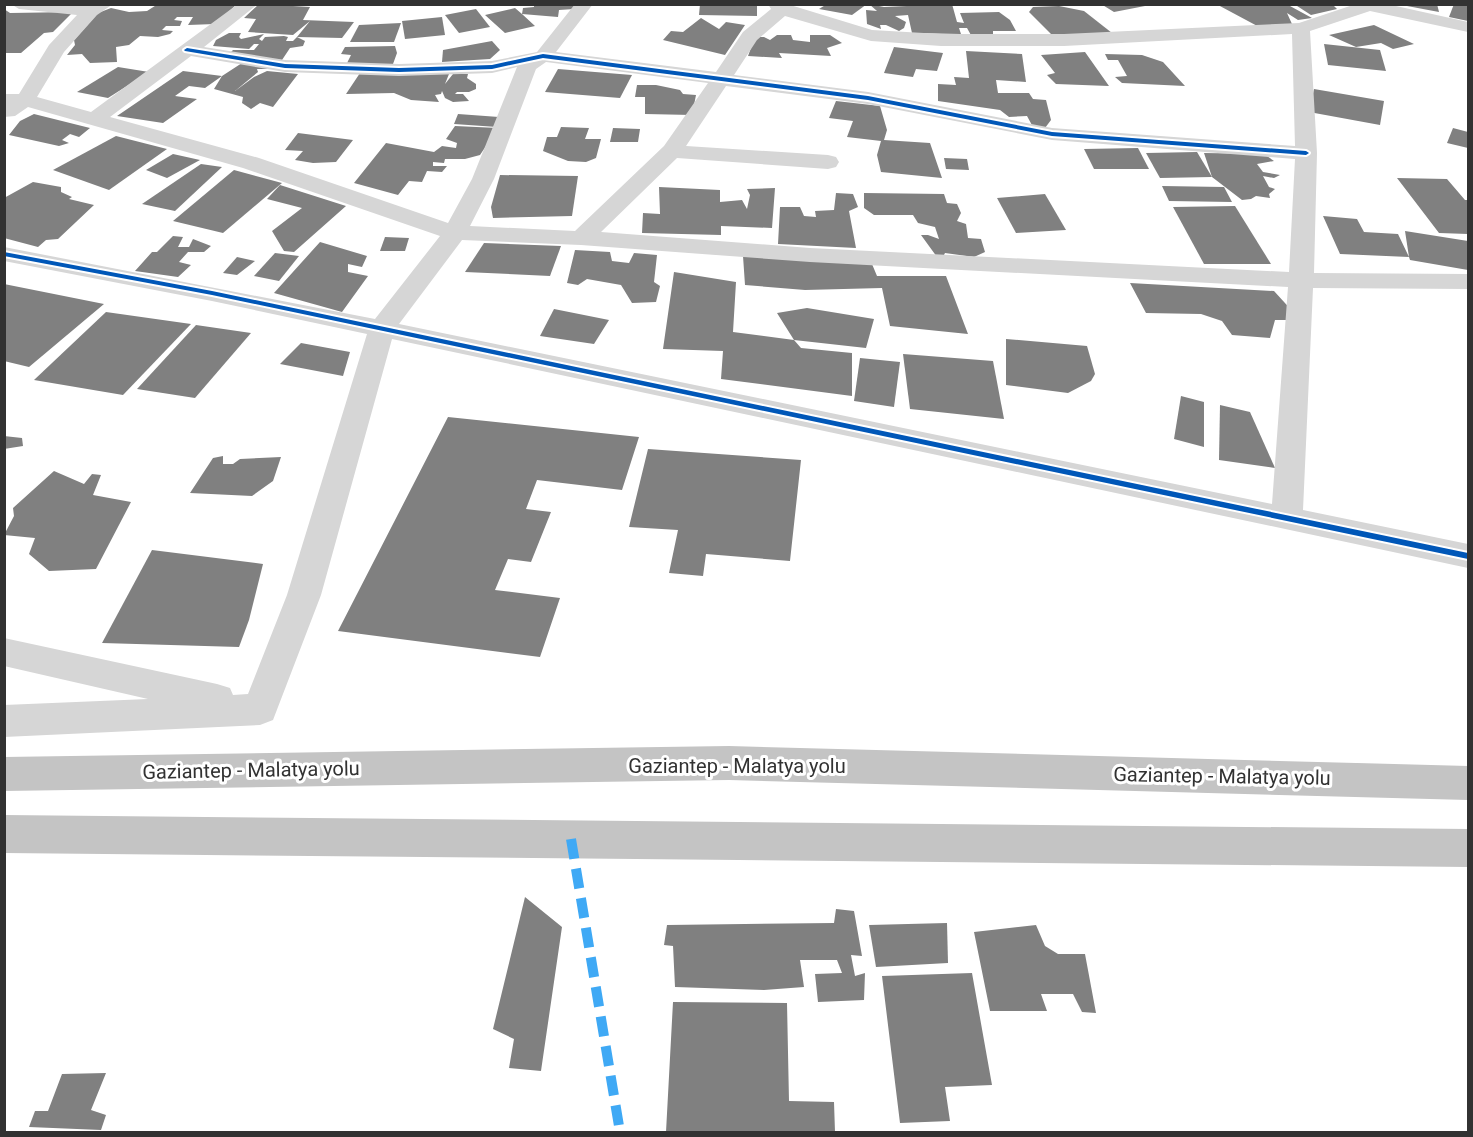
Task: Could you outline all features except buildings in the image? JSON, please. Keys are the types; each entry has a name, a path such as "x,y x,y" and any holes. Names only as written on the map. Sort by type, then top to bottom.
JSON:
{"highway":[{"name":"Gaziantep - Malatya yolu","path":"4,774 729,764 1468,783"},
{"path":"4,834 1468,848"}],"street":[{"path":"19,4 98,8"},
{"path":"95,119 250,4"},
{"path":"260,709 304,595 382,328 455,233 483,179 527,66 543,56 585,4"},
{"path":"581,238 672,151 750,36 779,7 871,35 941,40 1064,40 1301,28 1369,5 1468,27"},
{"path":"4,115 56,49 98,8"},
{"path":"1287,519 1306,153 1301,28"},
{"path":"187,50 285,66 399,70 492,67 543,56 868,98 1052,134 1306,153"},
{"path":"15,100 95,119 251,163 455,233 581,238 821,255 1301,280 1468,282"},
{"path":"672,151 828,162"},
{"path":"4,254 69,264 382,328 1468,556"},
{"path":"4,652 260,709"},
{"path":"4,721 260,709"}],"marked path":[{"path":"571,839 620,1132"}],"cycle path":[{"path":"187,50 285,66 399,70 492,67 543,56 868,98 1052,134 1306,153"},
{"path":"4,254 212,293 1468,556"}]}
